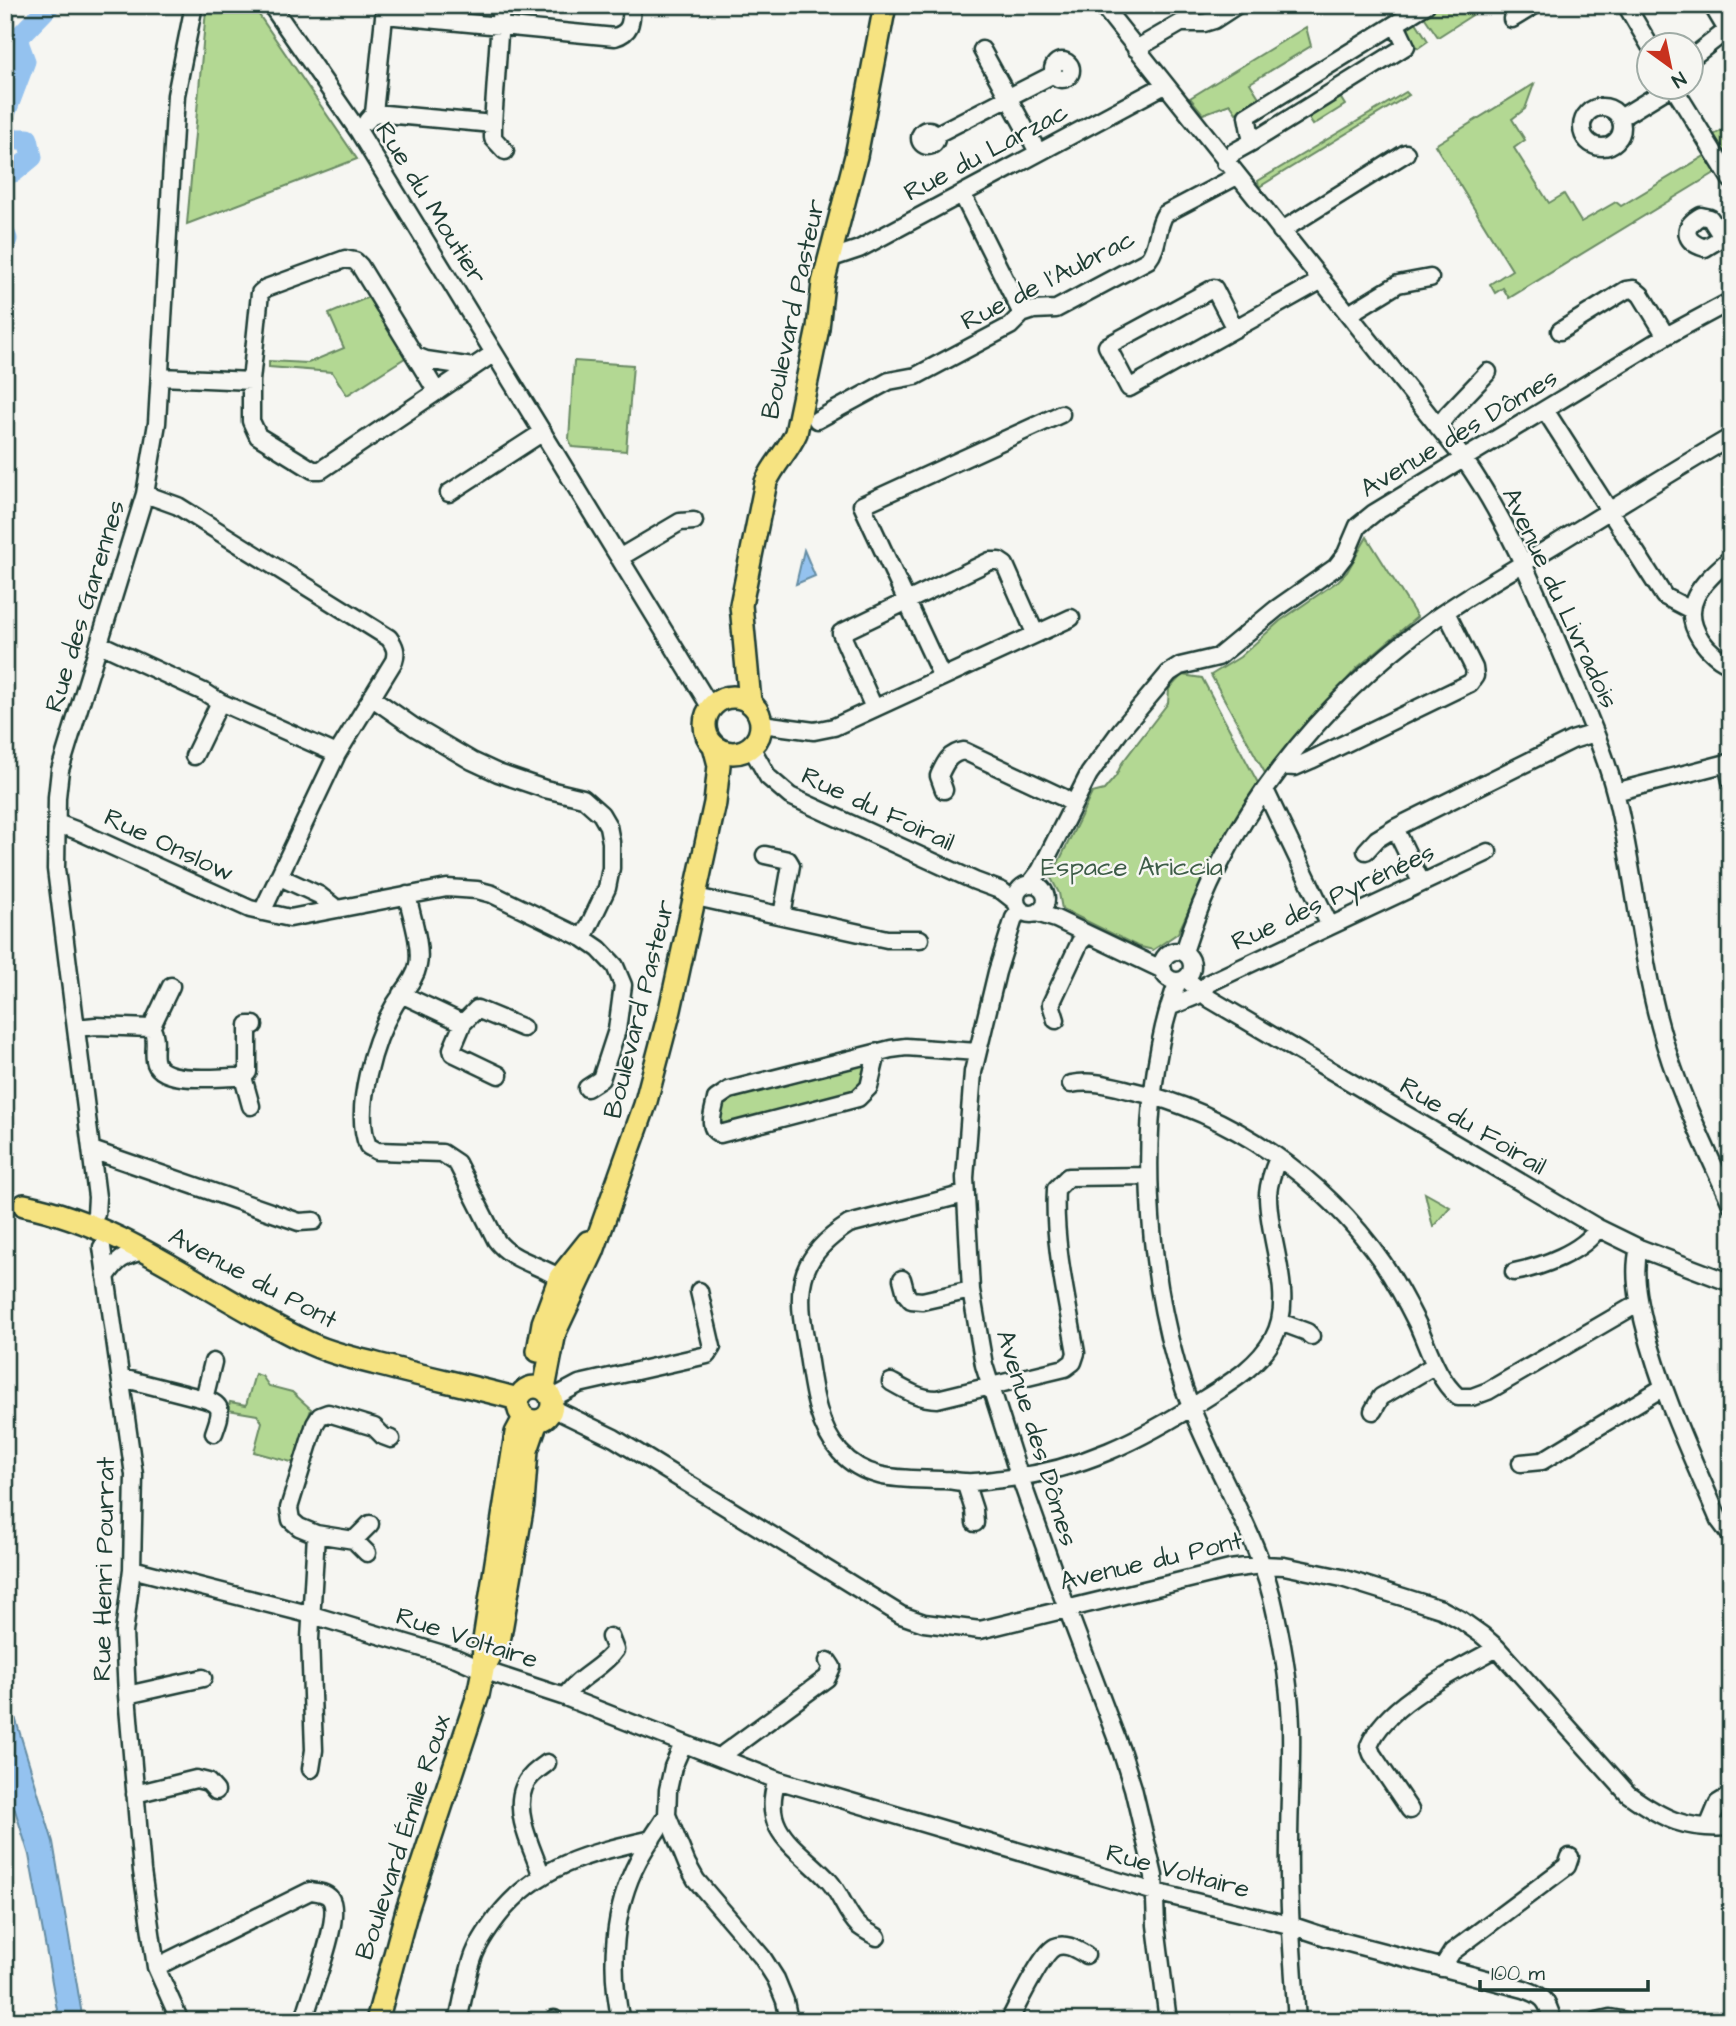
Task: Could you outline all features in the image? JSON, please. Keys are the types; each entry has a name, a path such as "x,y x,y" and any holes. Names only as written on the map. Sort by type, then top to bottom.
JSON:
{"main road":[{"name":"Boulevard Pasteur","path":"741,700 746,659 741,605 766,482 796,433 818,328 822,283 856,156 885,5"},
{"path":"741,700 756,708 762,724 757,741 733,749 706,732 705,723 711,708 717,703 741,700"},
{"name":"Boulevard Pasteur","path":"537,1403 543,1323 602,1224 623,1173 645,1105 696,897 716,803 719,765 733,749"},
{"name":"Avenue du Pont","path":"14,1204 52,1208 93,1219 134,1247 282,1330 314,1345 381,1366 537,1403"},
{"name":"Avenue du Pont","path":"14,1204 53,1211 134,1247"},
{"name":"Boulevard Émile Roux","path":"377,2021 407,1910 474,1706 483,1670 500,1636 523,1504 527,1450 537,1403"}],"street":[{"name":"Rue des Garennes","path":"93,1219 97,1197 56,869 60,770 145,494 157,423 176,95 194,5"},
{"name":"Rue du Moutier","path":"271,5 359,132 711,708"},
{"path":"501,5 493,138 505,151"},
{"path":"359,132 374,113 385,10 499,26 615,37 630,28 632,5"},
{"path":"1136,49 1181,23 1214,20 1237,5"},
{"path":"1252,142 1247,116 1426,5"},
{"path":"1512,19 1535,5"},
{"path":"1626,5 1642,32"},
{"path":"1704,48 1729,29 1712,5"},
{"name":"Avenue du Livradois","path":"1103,6 1464,459 1493,505 1523,563 1595,733 1615,792 1660,1026 1674,1073 1731,1204"},
{"path":"1225,162 1234,152 1405,46 1396,25"},
{"path":"982,50 1038,152"},
{"path":"935,135 1054,74"},
{"name":"Rue du Larzac","path":"829,259 859,249 1165,85"},
{"path":"1620,118 1648,102"},
{"path":"1682,102 1731,180"},
{"path":"374,113 493,124"},
{"path":"1281,231 1406,153"},
{"name":"Rue de l'Aubrac","path":"817,420 889,381 916,376 1010,326 1022,314 1034,310 1056,309 1148,260 1154,253 1160,221 1165,214 1237,176"},
{"path":"962,194 1022,314"},
{"path":"437,392 355,261 345,258 266,288 260,293 251,382 251,421 258,436 313,470 321,470 437,392 473,367 495,353"},
{"path":"1351,315 1398,284 1430,278"},
{"path":"1235,329 1214,288 1107,346 1129,388 1235,329 1322,280"},
{"path":"1560,331 1626,290 1634,289 1641,295 1666,337"},
{"name":"Avenue des Dômes","path":"1168,2021 1149,1857 1122,1753 1019,1477 990,1386 971,1290 965,1194 966,1145 977,1052 1014,918 1022,896 1040,871 1073,804 1105,750 1169,673 1180,666 1210,660 1227,650 1276,609 1336,567 1346,554 1362,521 1446,468 1731,301"},
{"path":"416,356 473,367"},
{"path":"1438,427 1488,372"},
{"path":"160,377 251,382"},
{"path":"1545,410 1664,596 1690,610"},
{"path":"942,677 862,505 1061,414"},
{"path":"449,493 543,432"},
{"path":"1184,952 1216,871 1265,790 1324,716 1362,677 1446,612 1731,437"},
{"path":"145,494 178,506 389,638 394,645 394,661 337,754 262,912"},
{"path":"620,558 680,522 694,521"},
{"path":"1731,558 1697,592 1690,610 1692,625 1703,644 1731,664"},
{"path":"874,708 841,633 990,561 999,561 1004,565 1035,634"},
{"path":"1283,766 1295,767 1311,760 1470,682 1475,676 1474,668 1446,612"},
{"path":"762,724 823,730 1071,618"},
{"path":"100,644 337,754"},
{"path":"371,697 414,727 472,761 545,789 583,798 601,814 608,826 611,868 607,888 583,938"},
{"path":"194,756 220,702"},
{"path":"1366,851 1377,839 1395,828 1572,740 1595,733"},
{"name":"Rue du Foirail","path":"733,749 790,796 975,881 1022,896 1031,914 1041,906"},
{"path":"944,790 939,776 947,760 951,755 964,751 1073,804"},
{"path":"1615,792 1729,762 1731,781"},
{"path":"1265,790 1330,926"},
{"name":"Rue Onslow","path":"57,824 262,912 290,918 447,888 477,890 492,894 583,938 599,949 615,966 623,985 619,1020 602,1075 587,1088"},
{"path":"1395,828 1421,882"},
{"name":"Rue des Pyrénées","path":"1170,1007 1202,991 1209,983 1488,852"},
{"path":"765,855 788,860 791,865 782,916"},
{"path":"280,877 318,895 337,909"},
{"path":"1022,896 1039,887 1041,906 1056,919 1141,960 1153,956 1164,963 1168,978 1186,976"},
{"path":"407,895 419,961 410,983 384,1027 366,1078 364,1135 368,1146 377,1151 442,1153 450,1156 457,1163 503,1250 516,1259 536,1265 567,1284"},
{"path":"696,897 887,939 920,939"},
{"path":"1056,1020 1051,1004 1080,942 1088,935"},
{"path":"1164,963 1174,951 1184,952 1191,958 1186,976 1170,1007 1153,1095 1149,1176 1151,1226 1170,1336 1191,1408 1261,1565 1276,1612 1289,1699 1290,1903 1297,2021"},
{"name":"Rue du Foirail","path":"1186,976 1210,999 1598,1228 1639,1248 1731,1283"},
{"path":"151,1028 171,986"},
{"path":"401,995 463,1023"},
{"path":"499,1075 453,1053 452,1049 463,1023 477,1009 523,1028"},
{"path":"151,1028 154,1032 157,1067 167,1075 243,1077 248,1072 248,1025 254,1026"},
{"path":"76,1028 151,1028"},
{"path":"877,1053 869,1087 858,1098 720,1134 714,1132 711,1126 716,1099 729,1090 877,1053 906,1047 977,1052"},
{"path":"243,1077 251,1106"},
{"path":"1071,1084 1084,1082 1153,1095 1215,1119 1278,1158 1312,1184 1353,1224 1384,1264 1416,1321 1434,1365 1448,1388 1458,1397 1472,1397 1488,1391 1639,1303"},
{"name":"Avenue du Livradois","path":"1693,1119 1731,1179"},
{"path":"92,1150 299,1222 314,1221"},
{"path":"965,1194 849,1224 811,1256 803,1275 800,1311 823,1425 840,1452 871,1474 902,1480 965,1482 1036,1475 1118,1448 1150,1433 1234,1380 1258,1360 1271,1343 1280,1322 1281,1284 1271,1234 1268,1193 1278,1158"},
{"path":"891,1382 929,1399 1065,1368 1073,1362 1076,1353 1060,1255 1056,1189 1068,1177 1149,1176"},
{"path":"1514,1272 1531,1269 1580,1247 1591,1239 1598,1228"},
{"name":"Rue Henri Pourrat","path":"102,1247 134,1475 132,1569 124,1633 143,1883 156,1967 180,2021"},
{"path":"106,1277 115,1262 129,1255 134,1247"},
{"path":"1639,1248 1636,1261 1639,1303 1662,1388 1719,1520 1731,1536"},
{"path":"902,1279 906,1294 911,1300 922,1301 971,1290"},
{"path":"537,1403 579,1384 707,1355 712,1347 699,1291"},
{"path":"1280,1322 1311,1336"},
{"path":"204,1399 213,1362"},
{"path":"1373,1411 1381,1397 1434,1365"},
{"path":"122,1378 215,1402 220,1413 214,1433"},
{"path":"1521,1463 1542,1461 1662,1388"},
{"name":"Avenue du Pont","path":"537,1403 614,1438 901,1615 924,1623 980,1630 1230,1569 1261,1565 1297,1568 1342,1578 1440,1609 1482,1634 1497,1648 1628,1794 1653,1812 1687,1826 1731,1827"},
{"path":"367,1553 354,1540 316,1534 299,1527 291,1520 289,1508 320,1416 328,1413 374,1427 383,1436 391,1439"},
{"path":"965,1482 974,1510 975,1523"},
{"path":"354,1540 370,1524"},
{"path":"311,1769 314,1751 310,1639 316,1534"},
{"name":"Rue Voltaire","path":"132,1569 312,1615 456,1658 483,1670 565,1697 777,1780 1155,1892 1293,1926 1541,1995 1553,2021"},
{"path":"565,1697 578,1682 608,1661 615,1650 610,1637"},
{"path":"1410,1810 1372,1754 1369,1746 1372,1738 1405,1702 1497,1648"},
{"path":"723,1758 725,1753 827,1678 832,1667 828,1661"},
{"name":"Rue Henri Pourrat","path":"127,1695 203,1678"},
{"path":"683,1744 673,1767 668,1790 667,1815 696,1880 762,1957 776,1979 789,2021"},
{"path":"541,1874 521,1807 523,1788 533,1773 547,1763"},
{"path":"135,1794 196,1779 208,1782 216,1791"},
{"path":"777,1780 771,1801 774,1817 785,1840 829,1881 859,1926 877,1937"},
{"path":"1708,1827 1718,1803 1731,1795"},
{"path":"621,2021 615,1973 616,1939 623,1900 638,1862 667,1815"},
{"path":"458,2021 473,1958 481,1941 512,1898 541,1874 556,1867 617,1847 652,1839"},
{"path":"1125,1882 1144,1869 1149,1857"},
{"path":"1442,1968 1452,1952 1567,1866 1570,1857"},
{"path":"156,1967 310,1891 324,1893 331,1899 335,1911 304,2021"},
{"path":"1009,2021 1045,1956 1056,1947 1067,1945 1086,1955"},
{"path":"1603,2020 1627,2021"}],"green space":[{"path":"211,5 249,5 257,12 357,159 187,224 206,10"},
{"path":"1438,5 1473,5 1477,12 1438,37 1423,15"},
{"path":"1414,19 1428,41 1418,48 1403,26"},
{"path":"1306,27 1311,46 1250,83 1260,99 1236,113 1230,104 1203,114 1190,98"},
{"path":"1534,84 1525,109 1512,119 1525,140 1514,148 1549,203 1564,194 1581,222 1616,202 1621,206 1708,154 1718,171 1509,298 1503,288 1495,293 1490,284 1512,270 1435,145"},
{"path":"1406,92 1409,95 1259,187 1258,181"},
{"path":"1340,97 1345,105 1313,125 1308,117"},
{"path":"1731,125 1731,167 1712,136"},
{"path":"371,296 408,356 347,395 332,372 269,367 269,361 308,363 344,348 329,314"},
{"path":"574,361 633,365 626,451 572,447 569,439"},
{"path":"1367,537 1417,617 1357,668 1265,773 1211,675 1240,657 1280,621 1338,581 1347,572"},
{"name":"Espace Ariccia","path":"1182,675 1202,678 1258,783 1221,842 1178,933 1153,950 1137,946 1062,909 1059,893 1051,878 1092,793 1104,790 1116,776 1122,763 1168,703 1169,689"},
{"path":"865,1064 867,1068 860,1089 726,1126 721,1124 721,1104 725,1099"},
{"path":"1425,1193 1450,1207 1433,1227"},
{"path":"255,1374 262,1376 269,1386 292,1392 311,1409 295,1463 254,1452 262,1422 257,1415 228,1410 230,1402 246,1405"}],"water":[{"path":"804,550 815,576 796,584"},
{"path":"5,1653 15,1717 53,1842 83,2021 59,2021 29,1855 5,1778"}],"waterway":[{"path":"5,114 25,61 17,39 50,5"},
{"path":"5,139 28,139 32,157 14,172 5,170"},
{"path":"5,234 5,245"}]}
